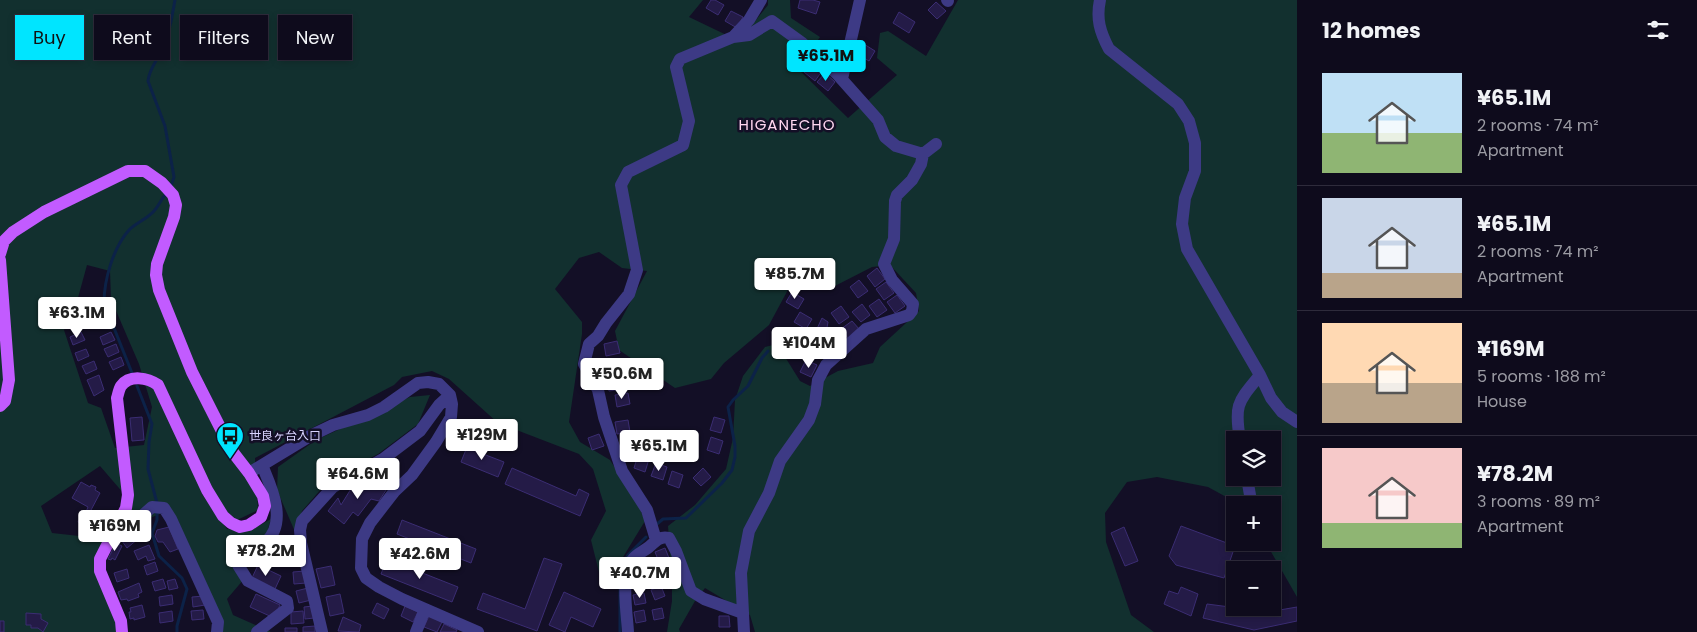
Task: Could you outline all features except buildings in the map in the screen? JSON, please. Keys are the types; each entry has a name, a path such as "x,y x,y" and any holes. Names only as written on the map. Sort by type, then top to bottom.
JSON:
{"main road":[{"path":"0,254 4,241 44,212 128,171 145,171 162,183 172,195 176,204 174,217 157,264 156,275 159,290 192,372 232,451 249,473 263,496 265,506 261,517 249,525 240,527 231,523 223,516 207,490 158,385 141,378 130,379 120,386 117,398 128,495 126,508 100,559 100,571 122,621 122,632"},
{"path":"0,260 10,380 5,401 0,406"}],"street":[{"path":"733,37 750,20 761,0"},
{"path":"842,80 860,0"},
{"path":"1100,0 1097,14 1103,38 1109,49 1178,104 1189,120 1195,143 1195,171 1185,198 1182,224 1187,249 1260,374 1271,398 1282,412 1297,422"},
{"path":"656,540 647,510 622,471 604,417 598,390 584,364 589,344 598,336 629,294 637,270 620,185 628,172 683,145 689,121 676,67 680,59 733,37 749,35 772,21 801,42 842,80 878,120 885,137 896,146 924,154"},
{"path":"744,632 741,573 749,531 769,493 780,462 809,420 815,404 818,380 826,365 866,329 909,315 912,311 914,304 892,280 884,264 894,239 895,201 897,195 912,180 924,154 936,144"},
{"path":"1238,431 1236,417 1239,402 1260,374"},
{"path":"249,473 310,436 333,425 368,415 384,407 418,383 439,384 450,395 452,404 451,417 436,442 412,475 394,492 370,523 362,539 361,568 366,578 379,587 478,632"},
{"path":"322,632 302,543 300,530 302,521 334,487 383,459 420,431 439,405 450,395"},
{"path":"257,632 288,608 287,602 248,581 238,565 239,557 265,543 271,536 276,520 275,498 262,465"},
{"path":"112,537 126,530 152,507 164,508 172,519 218,622 217,632"},
{"path":"628,632 625,577 632,560 656,540 663,537 669,538 676,551 691,591 743,613"},
{"path":"416,632 425,609"}],"green space":[{"path":"0,0 703,0 689,17 739,41 768,5 768,0 790,0 791,18 820,37 798,69 848,118 897,75 877,58 880,33 888,31 926,56 958,0 1297,0 1297,597 1281,569 1281,561 1276,561 1271,551 1281,551 1281,496 1226,497 1208,487 1157,477 1127,482 1105,513 1106,542 1131,615 1154,632 755,632 750,615 705,588 679,629 680,632 667,632 672,601 668,526 695,505 726,469 733,438 735,400 743,376 765,347 777,344 800,381 810,386 838,371 873,363 880,347 919,311 916,293 890,265 872,267 829,289 797,273 769,325 724,363 711,379 675,388 619,350 615,331 647,271 622,268 599,252 579,258 555,289 582,322 582,334 569,422 580,442 610,460 638,504 645,521 609,583 600,576 591,540 606,511 593,469 579,454 498,423 449,379 432,371 402,377 394,385 255,458 258,510 237,520 204,493 202,494 227,529 249,531 271,519 266,535 234,564 244,579 227,599 233,615 271,632 214,632 209,597 167,511 133,525 131,502 100,466 41,506 52,533 116,540 95,559 122,630 129,632 0,632","holes":["87,265 110,271 111,299 139,364 152,407 144,445 115,448 101,408 88,403 64,330 73,316"]},
{"path":"430,395 418,424 378,454 329,480 302,511 296,534 277,490 278,467 316,440 410,397"}],"waterway":[{"path":"171,186 174,177 165,126 148,81 150,72 163,48 175,0"},
{"path":"132,373 104,303 104,294 110,265 123,237 129,230 154,211 165,195"},
{"path":"657,524 663,519 686,518 722,483 732,470 735,446 728,407 748,386 762,358 768,351"},
{"path":"137,386 152,424 148,469 157,503"},
{"path":"157,512 157,520 152,533 159,556 182,578 187,589 177,632"},
{"path":"620,632 620,569 628,555 646,537"}],"place":[{"name":"世良ヶ台入口","path":"230,460"}],"district":[{"name":"HIGANECHO","path":"787,125"}]}
